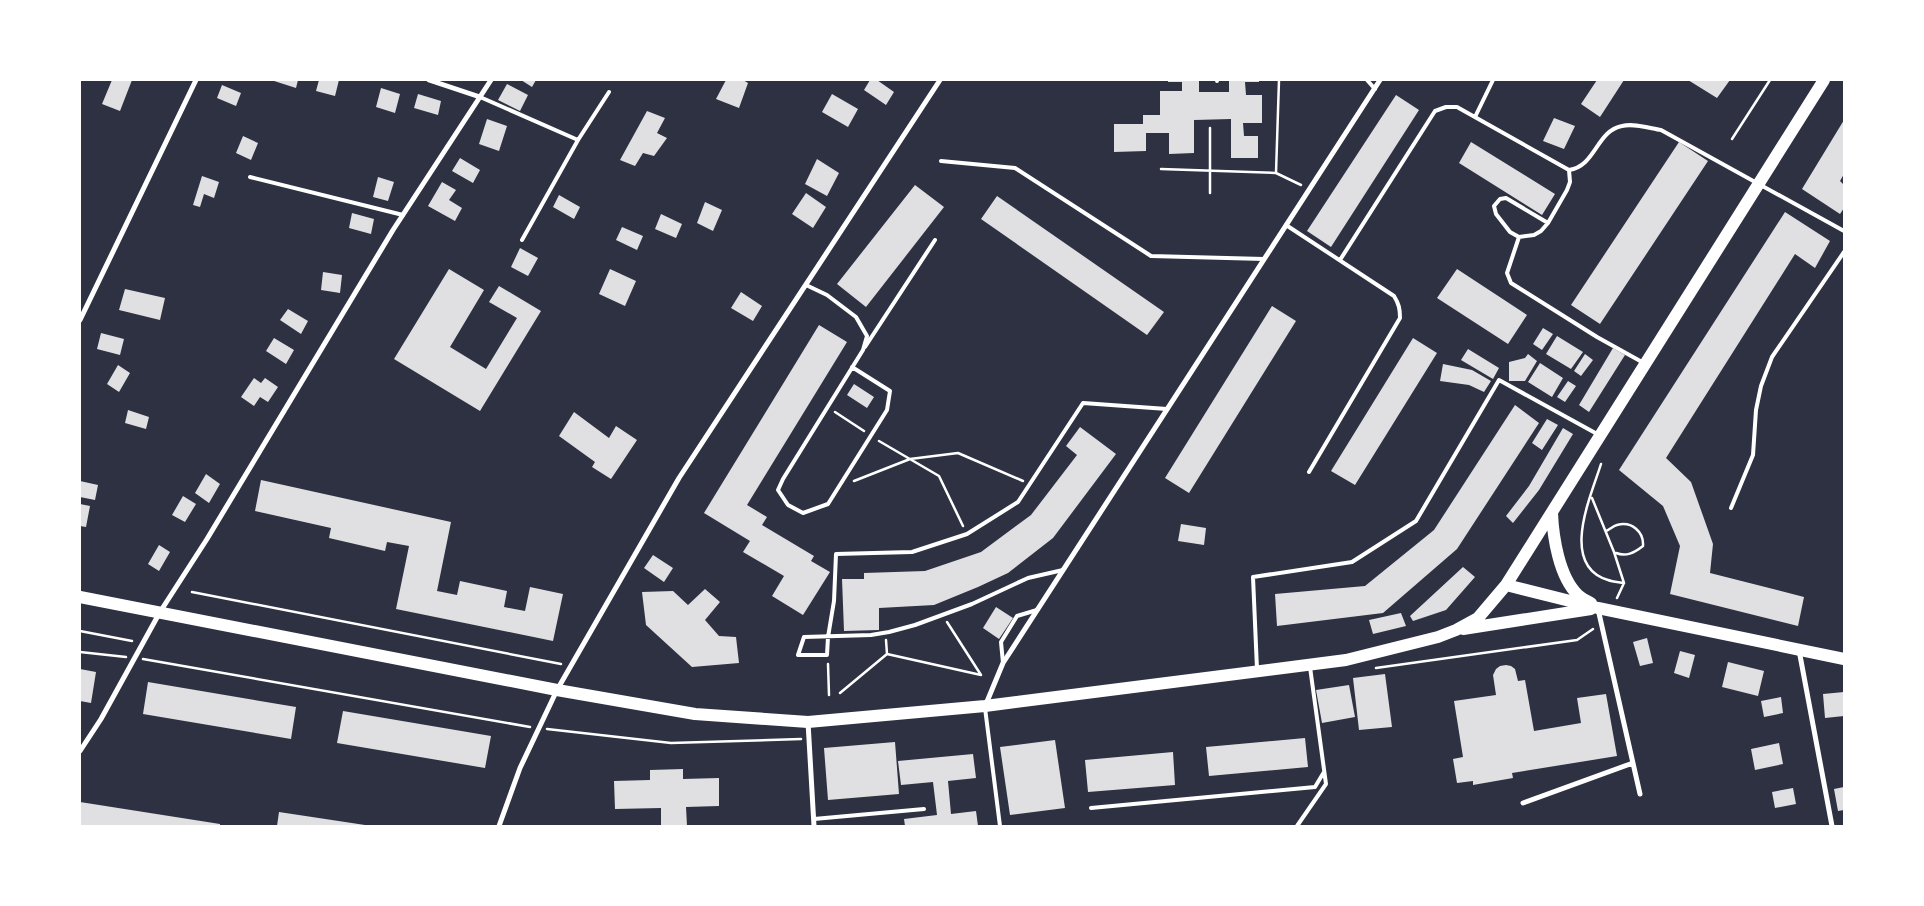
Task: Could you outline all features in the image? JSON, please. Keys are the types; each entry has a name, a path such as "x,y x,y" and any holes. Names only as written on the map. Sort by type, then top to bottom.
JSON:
{"main road":[{"path":"80,597 557,690 695,714 808,722 985,706 1310,665 1346,660 1438,637 1478,618 1506,585 1824,80"},
{"path":"1552,514 1553,537 1571,585 1578,595 1598,608"},
{"path":"1506,585 1598,608 1844,660"},
{"path":"1456,630 1598,608"}],"street":[{"path":"80,320 196,80"},
{"path":"429,80 480,97"},
{"path":"80,752 101,719 160,612 207,539 403,215 490,80"},
{"path":"499,826 520,768 557,690 679,478 940,80"},
{"path":"985,706 1003,663 1380,80"},
{"path":"1598,608 1640,794"},
{"path":"1799,649 1832,826"},
{"path":"808,722 814,826"},
{"path":"1523,803 1633,763"}],"lane":[{"path":"1367,80 1375,89"},
{"path":"1475,117 1493,80"},
{"path":"522,240 578,140 609,92"},
{"path":"480,97 578,140"},
{"path":"1340,260 1435,111 1446,107 1457,107 1569,170 1578,168 1586,162 1606,135 1623,125 1643,126 1661,130 1844,231"},
{"path":"941,161 1015,168 1152,256 1264,259"},
{"path":"1548,223 1506,198 1500,199 1494,206 1496,214 1510,232 1519,237 1534,235 1541,231 1548,223 1567,190 1570,182 1569,170"},
{"path":"250,177 403,215"},
{"path":"1286,225 1394,296 1399,303 1400,318 1309,472"},
{"path":"1519,237 1507,273 1511,283 1597,337 1646,364"},
{"path":"852,367 890,391 887,410 828,504 804,513 788,504 778,490 783,479 852,367 935,240"},
{"path":"1731,508 1753,455 1756,410 1761,386 1772,357 1844,252"},
{"path":"806,285 827,295 856,317 867,336 863,350"},
{"path":"1257,671 1252,577 1352,562 1416,521 1499,380 1601,436"},
{"path":"1063,570 1028,578 972,604 915,625 871,636 828,637 804,637 798,655 827,655 828,637 834,601 836,554 912,552 967,534 1018,502 1083,402 1167,409"},
{"path":"1003,663 1001,642 1017,616 1037,610"},
{"path":"1297,826 1326,784 1310,665"},
{"path":"985,706 1000,826"},
{"path":"1091,808 1315,787 1324,772"},
{"path":"814,818 924,809"}],"path":[{"path":"1276,173 1279,80"},
{"path":"1732,139 1770,80"},
{"path":"1210,128 1210,194"},
{"path":"1161,169 1276,173 1309,190"},
{"path":"827,408 938,476 967,534"},
{"path":"838,487 910,459 958,453 1030,484"},
{"path":"1601,464 1583,521 1582,548 1586,562 1594,572 1607,580 1624,583"},
{"path":"1591,496 1614,552 1624,583 1616,599"},
{"path":"1606,532 1617,525 1628,524 1637,529 1643,539 1643,546 1637,551 1627,555 1614,552"},
{"path":"192,592 571,666"},
{"path":"840,693 887,654 981,675 943,615"},
{"path":"80,631 142,644"},
{"path":"80,652 135,657 539,728 671,744 809,739"},
{"path":"827,655 829,695"}],"building":[{"path":"112,80 132,80 120,111 102,104"},
{"path":"271,80 298,80 296,88"},
{"path":"319,80 339,80 335,96 316,91"},
{"path":"521,80 536,80 532,87"},
{"path":"726,80 743,80 748,83 739,108 716,99"},
{"path":"870,80 877,80 894,92 886,105 864,90"},
{"path":"1168,80 1199,80 1199,92 1229,92 1229,80 1259,80 1259,82 1245,82 1246,95 1262,95 1262,123 1243,123 1244,136 1258,136 1258,158 1231,158 1231,119 1194,120 1194,153 1169,154 1169,133 1146,133 1146,151 1114,152 1114,124 1143,124 1143,115 1160,115 1160,91 1182,91 1182,82 1168,82"},
{"path":"1597,80 1624,80 1600,117 1581,104"},
{"path":"1688,80 1730,80 1717,98"},
{"path":"507,84 528,95 520,111 498,100"},
{"path":"222,85 241,93 236,106 217,98"},
{"path":"381,88 400,94 395,113 376,107"},
{"path":"418,94 441,101 438,115 414,108"},
{"path":"832,94 858,109 848,127 822,112"},
{"path":"1396,95 1419,110 1331,247 1307,231"},
{"path":"647,111 665,118 657,133 667,138 654,156 643,153 635,166 620,160"},
{"path":"1554,118 1575,126 1564,149 1543,141"},
{"path":"487,119 507,126 499,151 479,144"},
{"path":"1844,120 1844,174 1840,181 1844,185 1844,208 1840,214 1802,189"},
{"path":"243,136 258,143 251,160 236,153"},
{"path":"1471,142 1555,194 1542,215 1459,163"},
{"path":"1679,142 1708,161 1600,324 1571,305"},
{"path":"460,158 480,170 473,183 452,171"},
{"path":"817,159 839,173 827,196 805,184"},
{"path":"202,176 219,182 214,198 204,194 200,207 193,205"},
{"path":"378,177 394,182 388,201 373,197"},
{"path":"442,182 456,190 449,200 462,208 455,221 428,206"},
{"path":"915,185 944,207 866,307 837,284"},
{"path":"806,193 826,207 813,228 792,214"},
{"path":"559,195 580,207 574,219 553,207"},
{"path":"997,196 1164,312 1147,335 981,219"},
{"path":"705,202 722,210 713,231 697,223"},
{"path":"1785,212 1830,241 1815,268 1795,254 1666,458 1691,482 1713,544 1710,573 1804,597 1798,626 1670,594 1680,546 1663,506 1619,470"},
{"path":"352,213 374,219 371,234 349,228"},
{"path":"661,214 682,224 676,238 655,229"},
{"path":"622,227 643,236 637,250 616,240"},
{"path":"520,248 538,258 528,276 511,267"},
{"path":"449,269 484,290 450,347 486,369 517,318 489,302 499,286 541,311 480,411 394,359"},
{"path":"610,269 636,281 625,306 599,294"},
{"path":"1457,269 1527,315 1508,344 1437,298"},
{"path":"323,272 342,275 340,293 321,290"},
{"path":"125,289 165,298 160,320 119,310"},
{"path":"741,292 762,306 753,321 731,308"},
{"path":"1272,306 1296,321 1189,493 1165,478"},
{"path":"288,309 308,321 301,334 280,320"},
{"path":"819,325 847,342 747,505 767,517 762,525 814,556 811,561 830,572 803,615 772,596 784,576 743,552 750,541 704,513"},
{"path":"1543,328 1553,334 1542,350 1533,344"},
{"path":"101,333 124,339 120,355 97,349"},
{"path":"1557,336 1583,352 1571,369 1546,354"},
{"path":"274,338 294,350 286,364 266,351"},
{"path":"1413,338 1437,353 1355,485 1331,471"},
{"path":"1613,348 1625,355 1589,412 1579,405"},
{"path":"1468,349 1499,368 1493,379 1461,360"},
{"path":"1528,354 1537,361 1525,381 1509,381 1509,362 1525,358"},
{"path":"1585,354 1593,360 1581,376 1574,371"},
{"path":"1540,363 1563,378 1552,397 1528,382"},
{"path":"1443,364 1472,370 1491,381 1484,392 1469,385 1440,381"},
{"path":"118,365 130,373 119,392 107,384"},
{"path":"254,378 261,383 265,378 278,387 268,402 260,397 254,406 241,397"},
{"path":"1568,381 1576,386 1565,402 1557,397"},
{"path":"854,384 874,397 867,408 847,395"},
{"path":"1515,405 1539,423 1457,549 1383,613 1277,626 1275,594 1365,586 1434,530"},
{"path":"128,410 149,417 146,429 125,423"},
{"path":"574,412 609,438 616,426 637,440 611,479 592,467 595,462 559,436"},
{"path":"1547,419 1558,425 1542,450 1532,443"},
{"path":"1080,427 1116,454 1053,538 1008,573 978,587 934,605 879,608 879,630 844,631 842,579 864,579 864,573 925,571 981,552 1031,515 1077,455 1066,446"},
{"path":"1563,428 1573,434 1539,490 1513,523 1506,516 1529,486"},
{"path":"206,474 220,484 209,503 195,493"},
{"path":"261,480 451,522 437,591 457,595 460,581 507,591 504,607 525,611 530,587 563,594 553,641 396,609 409,546 387,542 385,551 329,538 331,528 255,511"},
{"path":"80,481 98,485 95,500 80,497"},
{"path":"183,496 196,504 185,522 172,515"},
{"path":"80,504 90,506 86,527 80,526"},
{"path":"1181,524 1206,528 1204,545 1178,541"},
{"path":"159,545 170,552 159,571 148,564"},
{"path":"653,555 673,568 664,582 644,568"},
{"path":"1463,567 1475,577 1446,610 1413,621 1410,616"},
{"path":"705,589 720,602 705,620 719,636 736,637 739,663 692,667 646,625 642,592 673,591 688,605"},
{"path":"996,607 1013,618 999,639 983,628"},
{"path":"1401,613 1406,626 1373,634 1369,620"},
{"path":"1647,638 1653,663 1640,666 1633,642"},
{"path":"1680,651 1695,655 1689,678 1674,673"},
{"path":"1728,662 1764,671 1758,696 1722,687"},
{"path":"1506,665 1515,669 1518,681 1525,680 1534,731 1581,723 1577,698 1606,694 1617,756 1512,773 1513,778 1473,785 1473,781 1457,783 1453,759 1463,757 1454,701 1496,695 1493,675 1496,669"},
{"path":"80,669 96,672 91,703 80,701"},
{"path":"1385,674 1392,727 1359,730 1353,678"},
{"path":"148,682 296,707 291,739 143,714"},
{"path":"1349,685 1355,717 1322,723 1316,690"},
{"path":"1844,692 1844,716 1825,718 1823,694"},
{"path":"1781,697 1783,713 1764,717 1761,701"},
{"path":"343,711 491,736 485,768 337,743"},
{"path":"1305,738 1308,767 1209,776 1206,747"},
{"path":"1055,740 1065,808 1010,815 1000,747"},
{"path":"895,742 899,794 828,800 824,748"},
{"path":"1779,743 1783,764 1755,770 1751,749"},
{"path":"1173,752 1175,785 1088,792 1085,760"},
{"path":"973,754 976,778 948,781 951,814 976,811 978,826 905,826 904,819 937,815 933,782 901,785 898,761"},
{"path":"683,769 683,779 719,778 719,806 686,807 687,826 661,826 661,808 615,809 614,781 650,780 650,770"},
{"path":"1844,787 1844,810 1838,811 1834,789"},
{"path":"1793,788 1796,804 1775,808 1772,792"},
{"path":"80,802 220,824 220,826 80,826"},
{"path":"279,812 365,825 365,826 277,826"}]}
